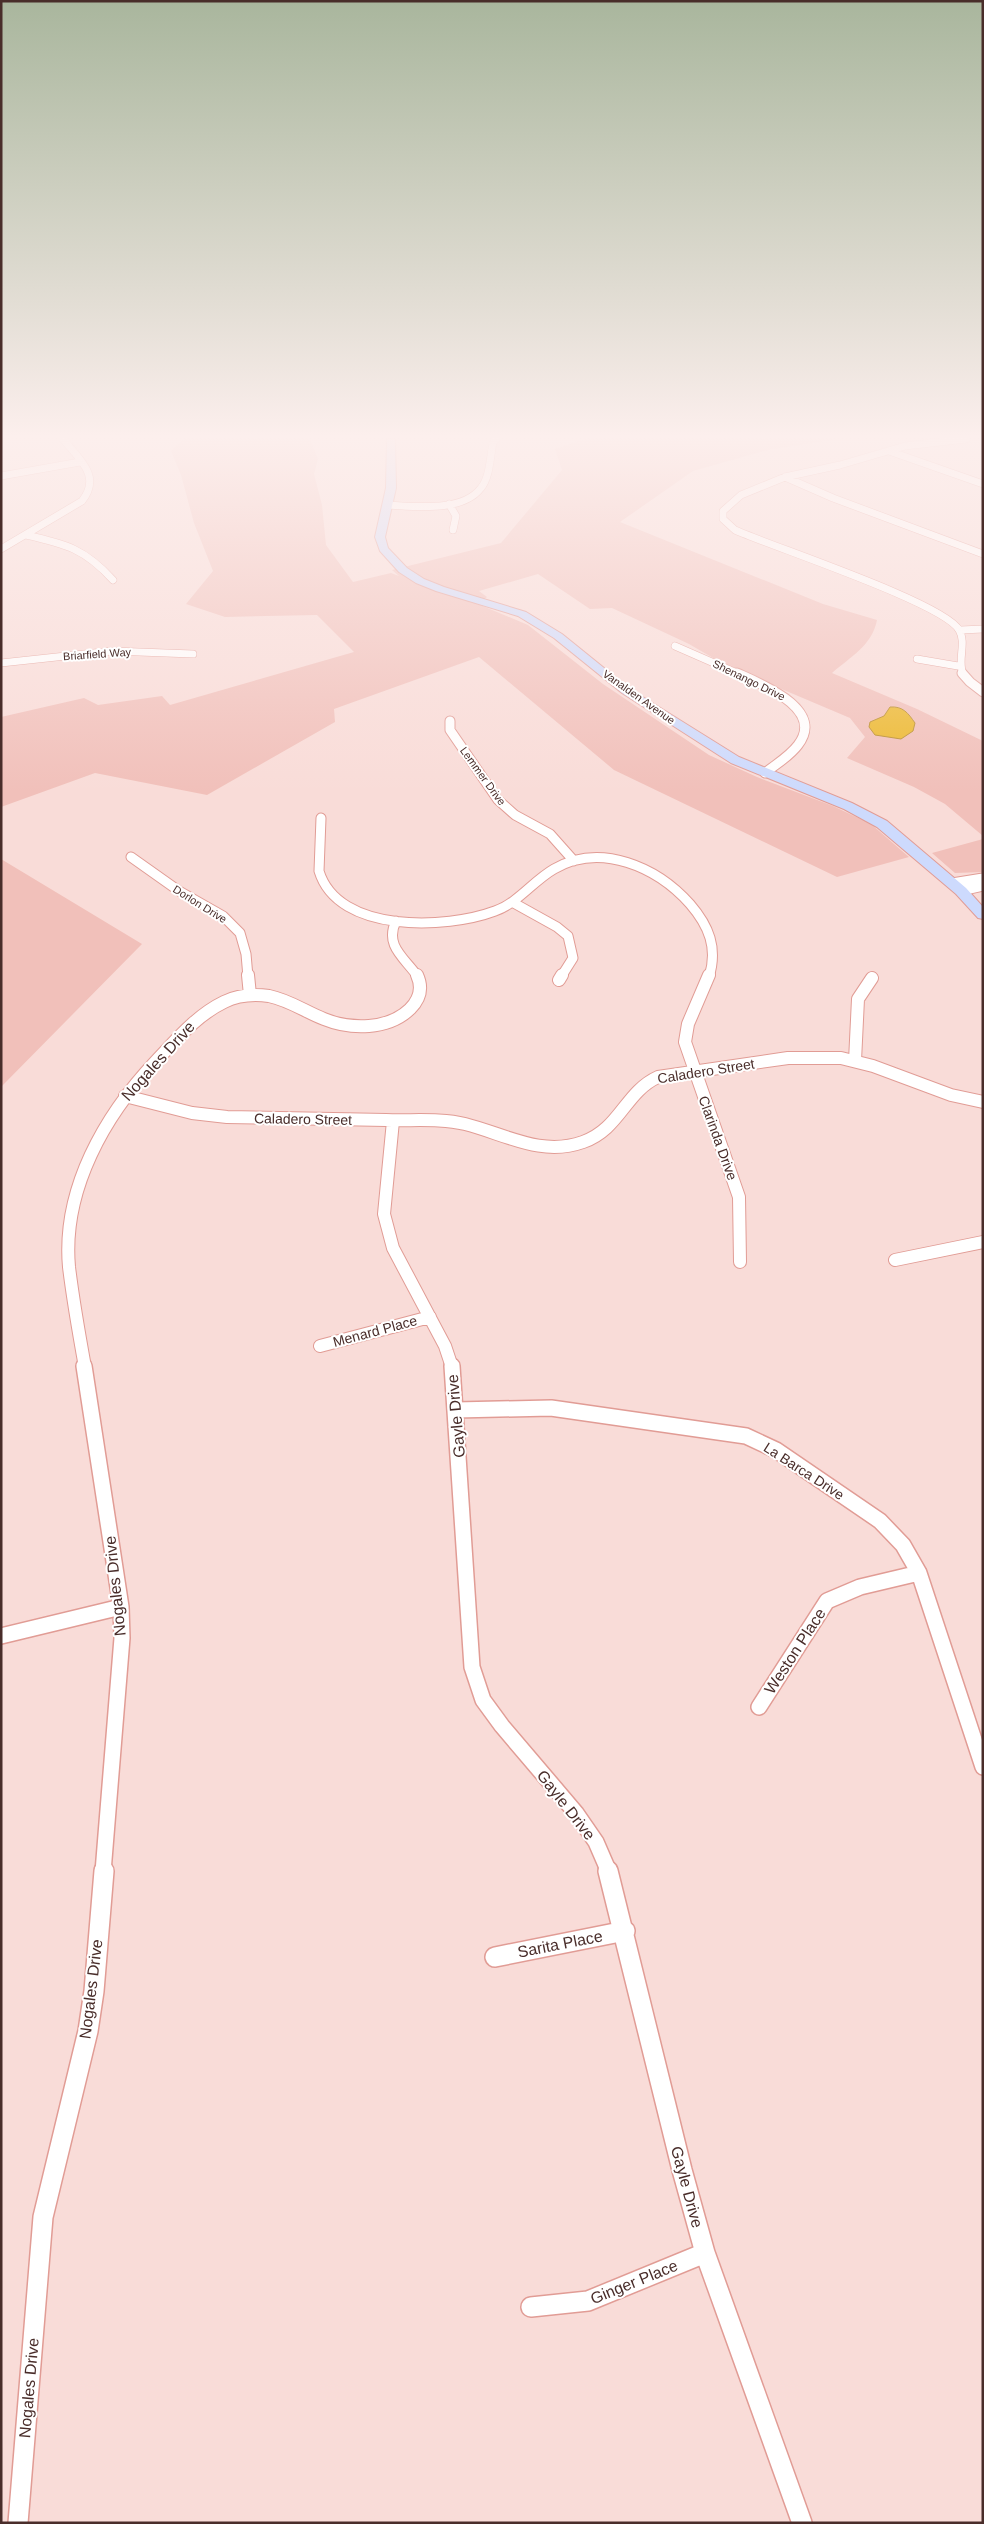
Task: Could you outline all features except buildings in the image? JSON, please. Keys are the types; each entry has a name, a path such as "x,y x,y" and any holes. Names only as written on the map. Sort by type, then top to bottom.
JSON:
{"main road":[{"name":"Vanalden Avenue","path":"391,557 409,574 440,589 506,608 542,625 626,691 720,752 764,773 848,806 882,824 956,887 983,915"}],"street":[{"path":"89,557 95,560 113,580"},
{"path":"802,557 918,602 953,622 961,630 962,644 958,666 965,677 983,692"},
{"path":"961,630 983,629"},
{"name":"Shenango Drive","path":"675,646 695,652 783,695 798,709 803,717 803,738 796,748 764,773"},
{"name":"Briarfield Way","path":"1,663 112,650 192,654"},
{"path":"917,659 958,666"},
{"name":"Lemmer Drive","path":"450,721 450,730 498,800 516,814 550,834 574,861"},
{"name":"Clarinda Drive","path":"320,818 318,868 321,878 330,890 350,906 368,914 396,921 436,924 496,911 512,902 553,870 574,861 615,860 638,865 654,873 688,902 706,927 713,946 712,962 685,1035 686,1050 739,1197 740,1262"},
{"name":"Dorlon Drive","path":"131,857 179,891 223,916 240,933 246,954 250,995"},
{"path":"956,887 983,878"},
{"path":"956,887 983,886"},
{"path":"512,902 557,927 568,936 573,958 559,980"},
{"name":"Nogales Drive","path":"18,2523 43,2217 88,2030 94,1992 122,1638 121,1607 71,1283 69,1243 75,1196 95,1144 125,1096 138,1079 200,1016 216,1006 232,999 250,995 278,998 327,1022 346,1027 364,1027 396,1018 417,1002 421,992 420,981 416,972 392,945 391,934 396,921"},
{"path":"855,1061 858,999 872,978"},
{"name":"Caladero Street","path":"125,1096 192,1113 227,1117 455,1122 474,1125 525,1144 542,1147 563,1147 584,1142 603,1133 614,1122 635,1091 650,1080 668,1074 761,1062 817,1057 855,1061 955,1096 983,1102"},
{"name":"Gayle Drive","path":"393,1121 384,1214 393,1248 445,1346 453,1370 472,1667 483,1700 502,1726 576,1813 596,1842 612,1880 682,2170 706,2253 802,2523"},
{"path":"895,1260 983,1242"},
{"name":"Menard Place","path":"320,1346 350,1335 389,1329 430,1317"},
{"name":"La Barca Drive","path":"456,1410 551,1408 746,1436 776,1450 880,1521 903,1544 918,1573 983,1767"},
{"name":"Weston Place","path":"759,1707 817,1613 827,1601 843,1592 874,1582 918,1573"},
{"path":"1,1636 121,1607"},
{"name":"Sarita Place","path":"495,1957 625,1932"},
{"name":"Ginger Place","path":"531,2307 588,2301 706,2253"}],"shaded area":[{"path":"207,557 335,557 353,582 391,573 399,576 392,570 445,557 706,557 823,604 877,620 865,644 832,673 917,709 983,741 983,836 945,804 914,787 847,758 865,737 850,718 727,666 689,644 612,608 590,609 538,574 479,591 487,597 478,604 528,625 603,684 709,755 757,777 833,806 871,824 909,857 837,877 614,770 479,657 334,709 335,722 207,795 95,773 1,807 1,717 84,698 98,705 162,696 170,705 354,652 317,615 225,617 186,604 213,571"},
{"path":"890,707 905,711 915,723 913,731 901,739 875,735 869,727 870,722 884,716"},
{"path":"983,839 983,872 955,873 932,853"},
{"path":"1,859 142,944 1,1087"}]}
